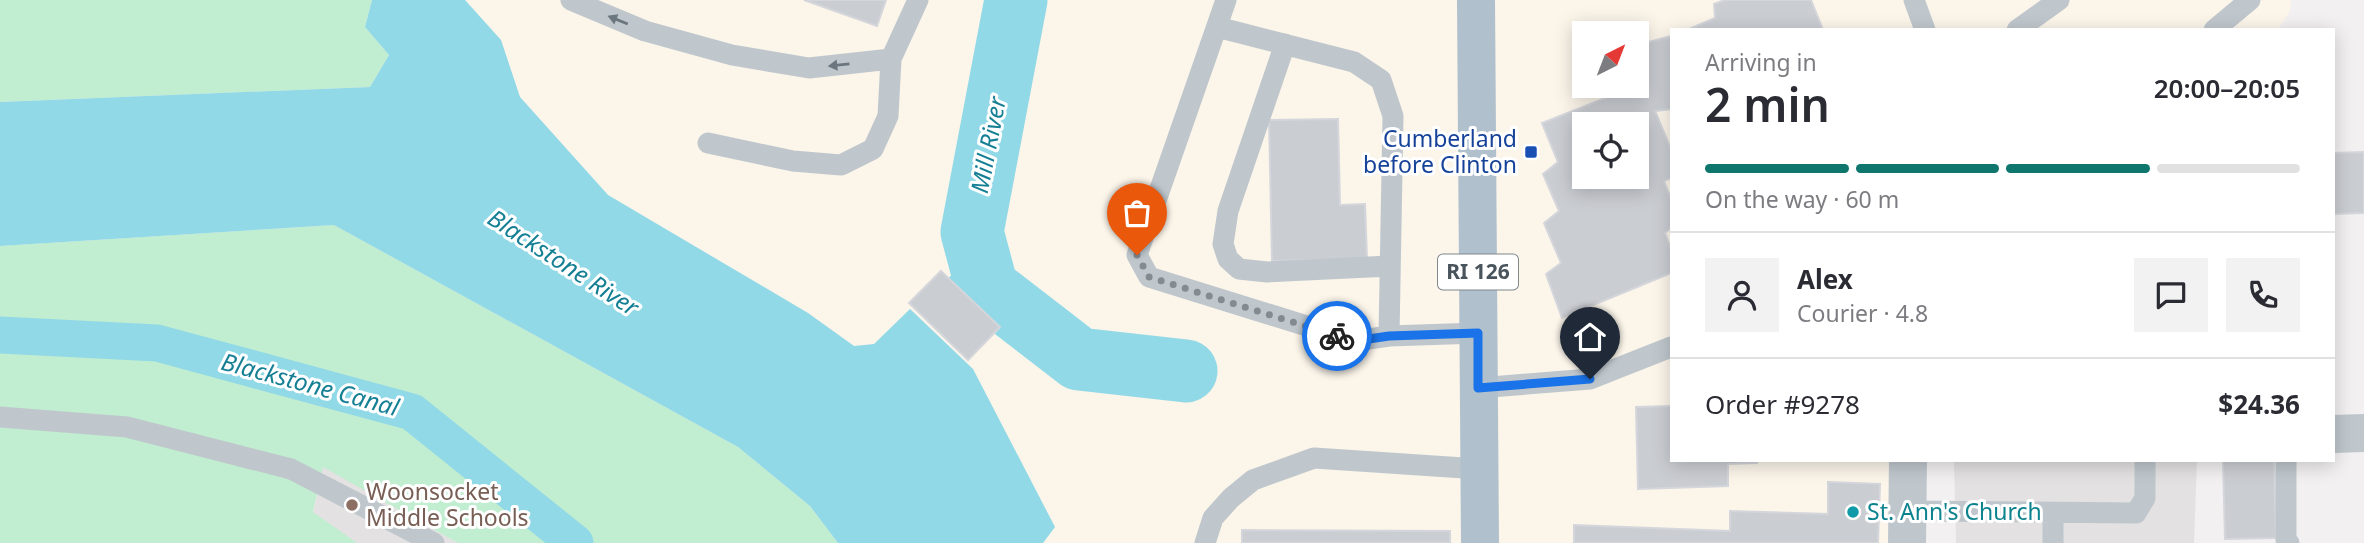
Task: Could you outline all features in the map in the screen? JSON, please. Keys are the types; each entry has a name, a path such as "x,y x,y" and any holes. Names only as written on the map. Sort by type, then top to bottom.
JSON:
{"main road":[{"name":"RI 126","path":"1476,0 1480,543"}],"street":[{"path":"2335,434 2364,433"},
{"path":"1907,527 1908,462"}],"lane":[{"path":"570,0 645,31 732,55 809,68 891,59"},
{"path":"708,143 793,161 841,165 873,149 888,116 891,59 918,0"},
{"path":"1226,0 1137,255 1149,277 1355,341 1389,336 1478,333"},
{"path":"1914,0 1924,28"},
{"path":"2020,28 2059,0"},
{"path":"2216,28 2250,0"},
{"path":"1217,27 1354,62 1381,80 1393,116 1389,336"},
{"path":"1285,44 1228,211 1223,244 1228,259 1239,268 1267,272 1390,266"},
{"path":"1478,388 1590,379 1670,347"},
{"path":"0,417 127,427 291,469 434,543"},
{"path":"1205,543 1213,518 1231,498 1253,480 1314,458 1479,469"},
{"path":"1907,527 2053,513 2136,513 2145,498 2145,462"},
{"path":"2286,462 2286,542"},
{"path":"2053,513 2053,543"}],"shaded area":[{"path":"465,0 2291,0 2290,11 2279,28 1670,28 1670,462 1895,462 1897,543 1043,543 1054,527 973,369 911,309 874,345 854,346 808,313 608,195 520,97 501,40"},
{"path":"1954,462 2197,462 2194,543 1956,543"},
{"name":"Woonsocket Middle Schools","path":"323,466 458,543 307,543"}],"green space":[{"path":"0,0 372,0 365,27 389,55 370,87 0,102"},
{"path":"334,225 738,447 810,506 838,543 458,543 323,467 313,512 357,543 0,543 0,246"}],"water":[{"name":"Blackstone River","path":"372,0 465,0 501,40 520,97 608,195 808,313 854,346 874,344 910,309 973,369 1055,527 1043,543 838,543 810,506 738,447 334,225 0,246 0,102 370,87 389,55 365,27"}],"building":[{"path":"804,0 886,0 877,26"},
{"path":"1725,0 1811,0 1822,28 1692,28 1715,18 1714,4"},
{"path":"1670,36 1670,109 1655,111 1670,147 1670,178 1664,181 1670,196 1670,229 1665,233 1670,246 1670,273 1562,318 1546,274 1561,263 1544,223 1559,211 1543,174 1558,162 1542,123 1606,98 1649,98 1649,42"},
{"path":"1338,119 1340,205 1365,204 1367,259 1272,261 1269,120"},
{"path":"2364,152 2364,213 2335,214 2335,153"},
{"path":"941,271 1000,327 968,360 909,303"},
{"path":"1670,406 1670,462 1757,463 1728,464 1728,486 1638,489 1636,407"},
{"path":"2223,462 2274,462 2276,538 2225,539"},
{"name":"St. Ann's Church","path":"1828,482 1880,484 1878,543 1574,543 1574,525 1730,531 1730,511 1828,514"},
{"path":"1242,530 1450,531 1450,543 1242,543"}],"waterway":[{"name":"Mill River","path":"987,288 972,232 1016,0"},
{"path":"972,299 987,288 1079,359 1186,371"},
{"name":"Blackstone Canal","path":"0,335 157,343 412,412 575,543"}],"way so far":[{"path":"1137,255 1149,277 1337,336"}],"place":[{"name":"Cumberland before Clinton","path":"1531,152"},
{"name":"Woonsocket Middle Schools","path":"352,505"},
{"name":"St. Ann's Church","path":"1853,512"}],"route":[{"path":"1337,336 1355,341 1389,336 1478,333 1478,388 1590,379"}]}
